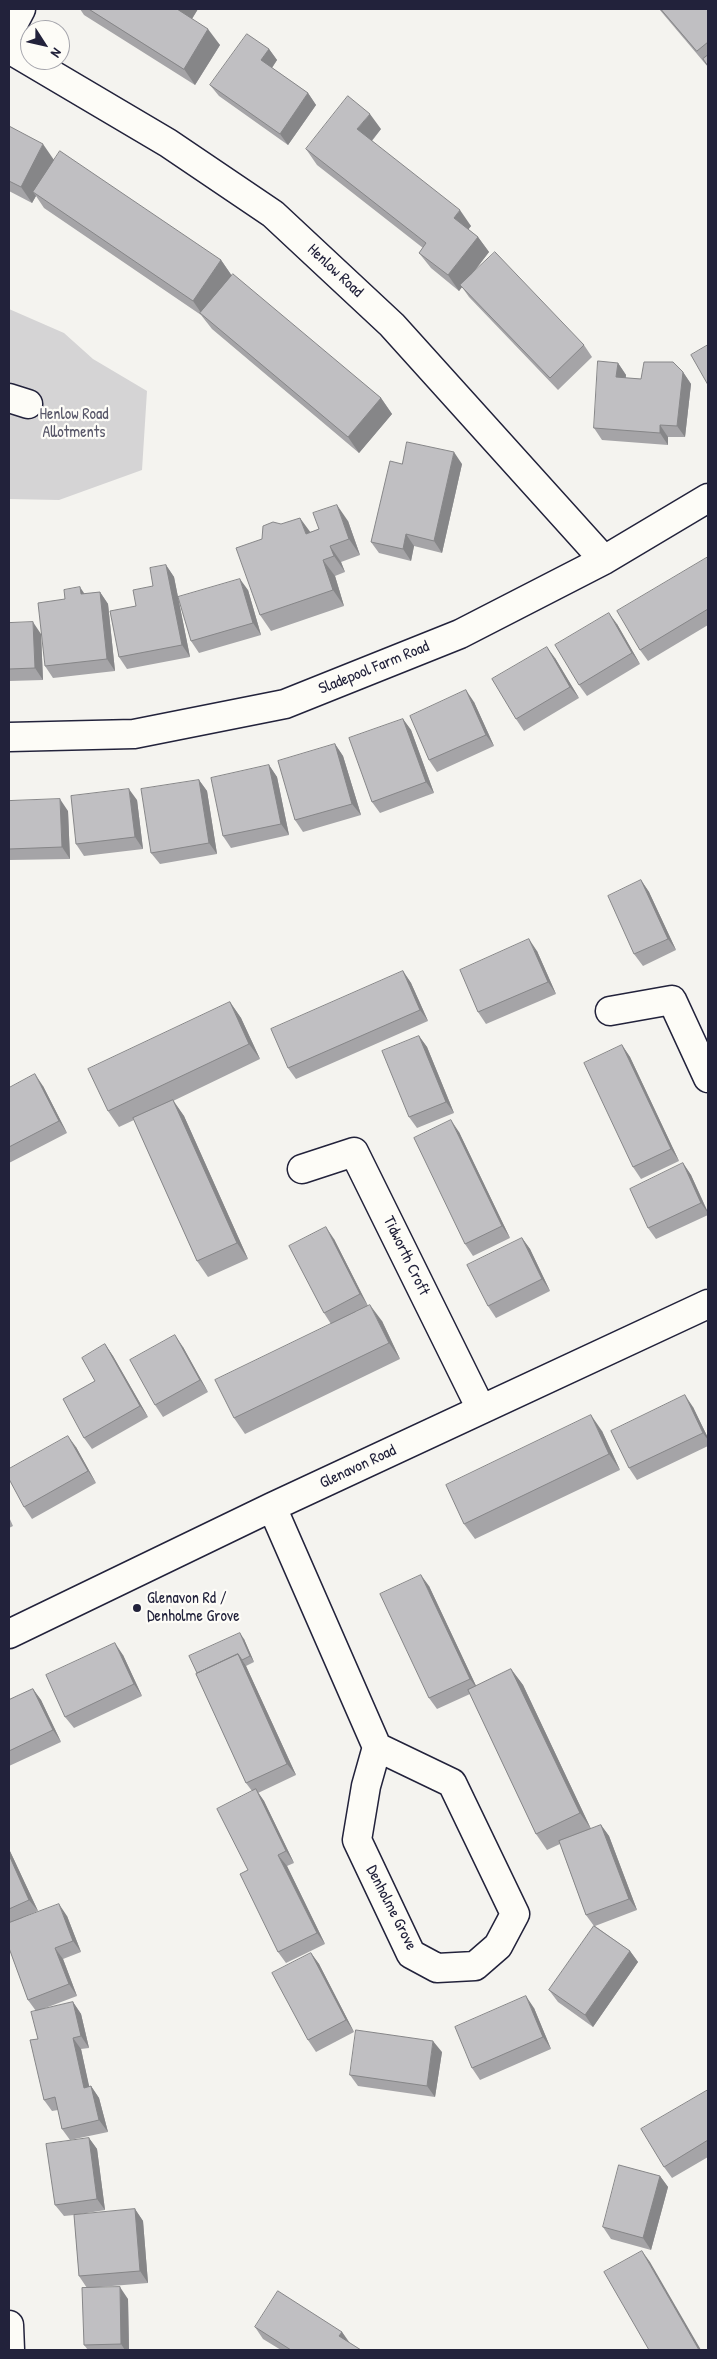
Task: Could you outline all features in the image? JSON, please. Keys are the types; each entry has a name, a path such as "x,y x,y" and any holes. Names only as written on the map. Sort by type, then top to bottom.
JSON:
{"street":[{"path":"9,32 20,9"},
{"name":"Henlow Road","path":"9,49 168,143 273,214 392,325 604,560"},
{"name":"Sladepool Farm Road","path":"9,737 134,734 285,704 460,634 604,560 708,498"},
{"path":"610,1011 672,1000 708,1078"},
{"name":"Tidworth Croft","path":"302,1169 354,1152 481,1409"},
{"name":"Glenavon Road","path":"9,1634 272,1507 708,1304"},
{"path":"272,1507 377,1747"},
{"name":"Denholme Grove","path":"377,1747 452,1783 515,1914 498,1946 475,1966 436,1968 412,1954 357,1840 366,1786 377,1747"},
{"path":"9,2325 10,2350"}],"green space":[{"name":"Henlow Road Allotments","path":"9,309 64,333 93,359 147,391 142,470 59,500 9,499"}],"building":[{"path":"89,9 177,9 208,29 184,69"},
{"path":"661,9 708,9 708,42 697,51"},
{"path":"247,34 269,49 261,60 308,93 280,134 210,85"},
{"path":"708,55 708,66 703,59"},
{"path":"348,96 370,114 357,129 460,210 454,218 478,237 448,275 419,253 426,243 306,149"},
{"path":"9,126 43,144 21,187 9,181"},
{"path":"60,151 221,260 193,301 33,192"},
{"path":"495,252 584,345 550,378 460,285"},
{"path":"233,274 381,398 348,437 200,313"},
{"path":"708,345 708,385 691,355"},
{"path":"598,361 618,363 616,377 641,379 644,362 673,362 683,372 677,426 660,425 660,433 594,428"},
{"path":"407,442 454,452 434,541 406,534 403,549 371,542 390,461 402,464"},
{"path":"337,505 349,539 330,546 334,556 323,560 333,590 260,615 236,548 262,539 263,526 273,522 281,524 300,518 306,534 319,529 313,513"},
{"path":"708,557 708,609 640,650 617,611"},
{"path":"166,565 182,645 119,657 110,611 136,606 133,590 153,586 150,568"},
{"path":"240,579 253,623 191,641 178,597"},
{"path":"80,587 81,594 100,592 107,659 45,666 38,603 65,599 64,590"},
{"path":"609,613 632,653 579,685 555,645"},
{"path":"33,622 35,668 9,669 9,623"},
{"path":"547,647 570,687 516,719 492,679"},
{"path":"466,690 486,735 429,760 410,716"},
{"path":"403,719 426,782 372,802 349,738"},
{"path":"335,744 352,804 295,820 278,761"},
{"path":"269,765 281,824 223,836 211,778"},
{"path":"199,780 209,843 151,853 141,789"},
{"path":"129,789 135,837 76,844 71,796"},
{"path":"60,799 62,847 9,849 9,801"},
{"path":"641,880 668,939 634,954 608,896"},
{"path":"529,939 548,982 478,1012 460,970"},
{"path":"403,971 420,1010 288,1068 271,1029"},
{"path":"230,1002 249,1044 108,1111 88,1069"},
{"path":"419,1036 446,1102 409,1117 382,1051"},
{"path":"622,1045 671,1149 633,1167 584,1063"},
{"path":"35,1074 59,1121 9,1147 9,1088"},
{"path":"173,1100 237,1243 197,1261 133,1118"},
{"path":"451,1120 502,1226 465,1244 414,1138"},
{"path":"683,1163 701,1203 648,1228 630,1189"},
{"path":"326,1227 360,1294 324,1313 289,1246"},
{"path":"522,1238 542,1279 488,1306 467,1265"},
{"path":"370,1305 389,1343 234,1418 215,1380"},
{"path":"175,1335 200,1380 155,1405 130,1360"},
{"path":"105,1344 140,1406 84,1438 63,1399 95,1381 82,1358"},
{"path":"685,1395 703,1433 629,1468 611,1431"},
{"path":"591,1415 609,1454 464,1524 446,1485"},
{"path":"68,1436 88,1471 24,1507 9,1479 9,1469"},
{"path":"421,1575 470,1679 429,1698 380,1594"},
{"path":"240,1633 250,1656 242,1660 238,1654 197,1673 189,1656"},
{"path":"115,1643 134,1684 65,1717 46,1675"},
{"path":"238,1654 287,1764 246,1783 196,1674"},
{"path":"511,1669 580,1813 536,1834 468,1690"},
{"path":"33,1689 53,1730 9,1751 9,1700"},
{"path":"256,1789 286,1851 278,1855 317,1933 278,1952 240,1874 248,1870 217,1809"},
{"path":"601,1825 629,1899 586,1915 559,1841"},
{"path":"9,1855 29,1900 9,1909"},
{"path":"59,1904 73,1941 55,1948 69,1984 28,2000 9,1948 9,1923"},
{"path":"594,1926 630,1951 585,2015 549,1990"},
{"path":"311,1953 346,2020 308,2040 272,1973"},
{"path":"526,1996 543,2037 472,2068 455,2027"},
{"path":"73,2002 81,2036 73,2038 84,2088 91,2086 99,2120 62,2129 55,2097 44,2100 30,2040 38,2039 31,2012"},
{"path":"356,2030 433,2041 427,2086 350,2075"},
{"path":"708,2090 708,2140 664,2167 641,2129"},
{"path":"89,2138 97,2199 55,2205 46,2144"},
{"path":"619,2165 660,2176 643,2238 603,2227"},
{"path":"135,2209 140,2271 79,2276 74,2215"},
{"path":"642,2251 699,2350 649,2350 604,2272"},
{"path":"120,2287 121,2344 84,2345 82,2288"},
{"path":"278,2291 342,2332 339,2336 361,2350 291,2350 255,2327"}],"place":[{"name":"Glenavon Rd / Denholme Grove","path":"137,1608"}]}
